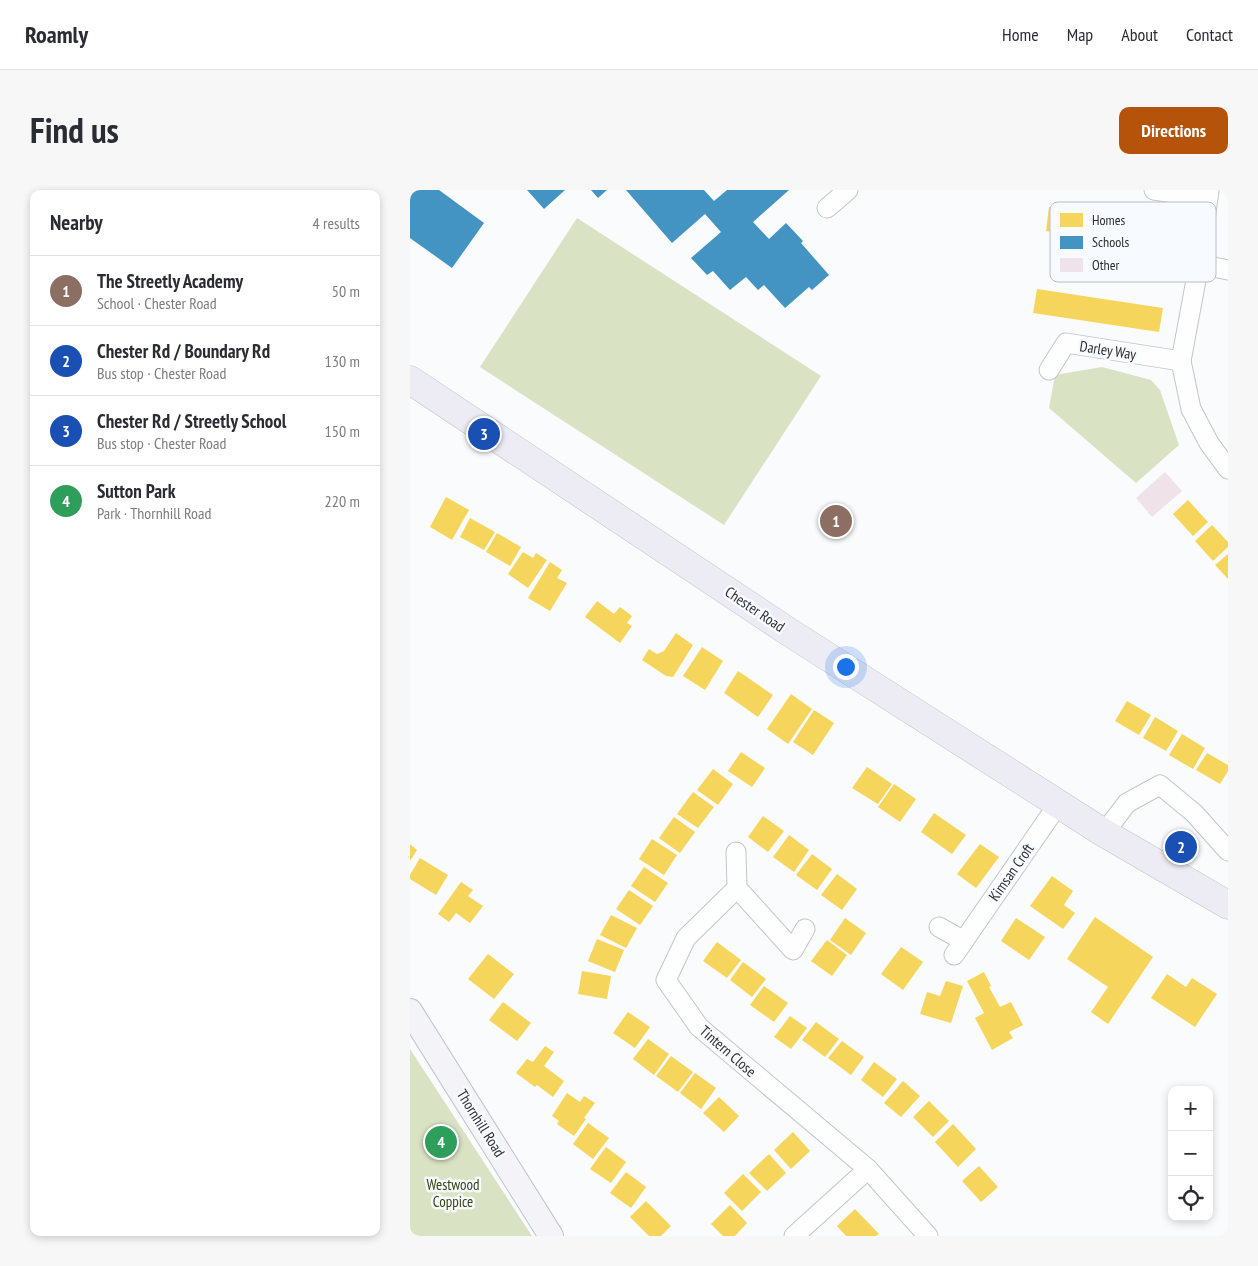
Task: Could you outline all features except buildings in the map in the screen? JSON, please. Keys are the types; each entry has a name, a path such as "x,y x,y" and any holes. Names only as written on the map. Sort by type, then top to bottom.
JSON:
{"highway":[{"name":"Chester Road","path":"410,380 789,632 1104,833 1228,905"}],"main road":[{"name":"Thornhill Road","path":"410,1011 551,1236"}],"street":[{"path":"827,208 848,190"},
{"path":"1154,190 1209,194"},
{"path":"1196,282 1181,361 1191,409 1209,443 1228,469"},
{"name":"Darley Way","path":"1048,370 1066,344 1181,361"},
{"path":"1104,833 1128,803 1160,786 1194,814 1228,851"},
{"name":"Kimsan Croft","path":"939,927 959,948 1059,804"},
{"path":"736,852 737,888 793,950 805,929"},
{"name":"Tintern Close","path":"737,888 686,938 666,980 699,1026 868,1168"},
{"path":"794,1236 868,1168 928,1236"}],"green space":[{"path":"577,218 821,376 724,525 480,367"},
{"path":"1102,367 1151,380 1160,390 1179,445 1136,483 1049,408 1055,375"},
{"name":"Westwood Coppice","path":"410,1049 532,1236 410,1236"}],"place":[{"name":"Chester Rd / Streetly School","path":"484,434"},
{"name":"The Streetly Academy","path":"836,521"},
{"name":"Chester Rd / Boundary Rd","path":"1181,847"},
{"name":"Sutton Park","path":"441,1142"}]}
